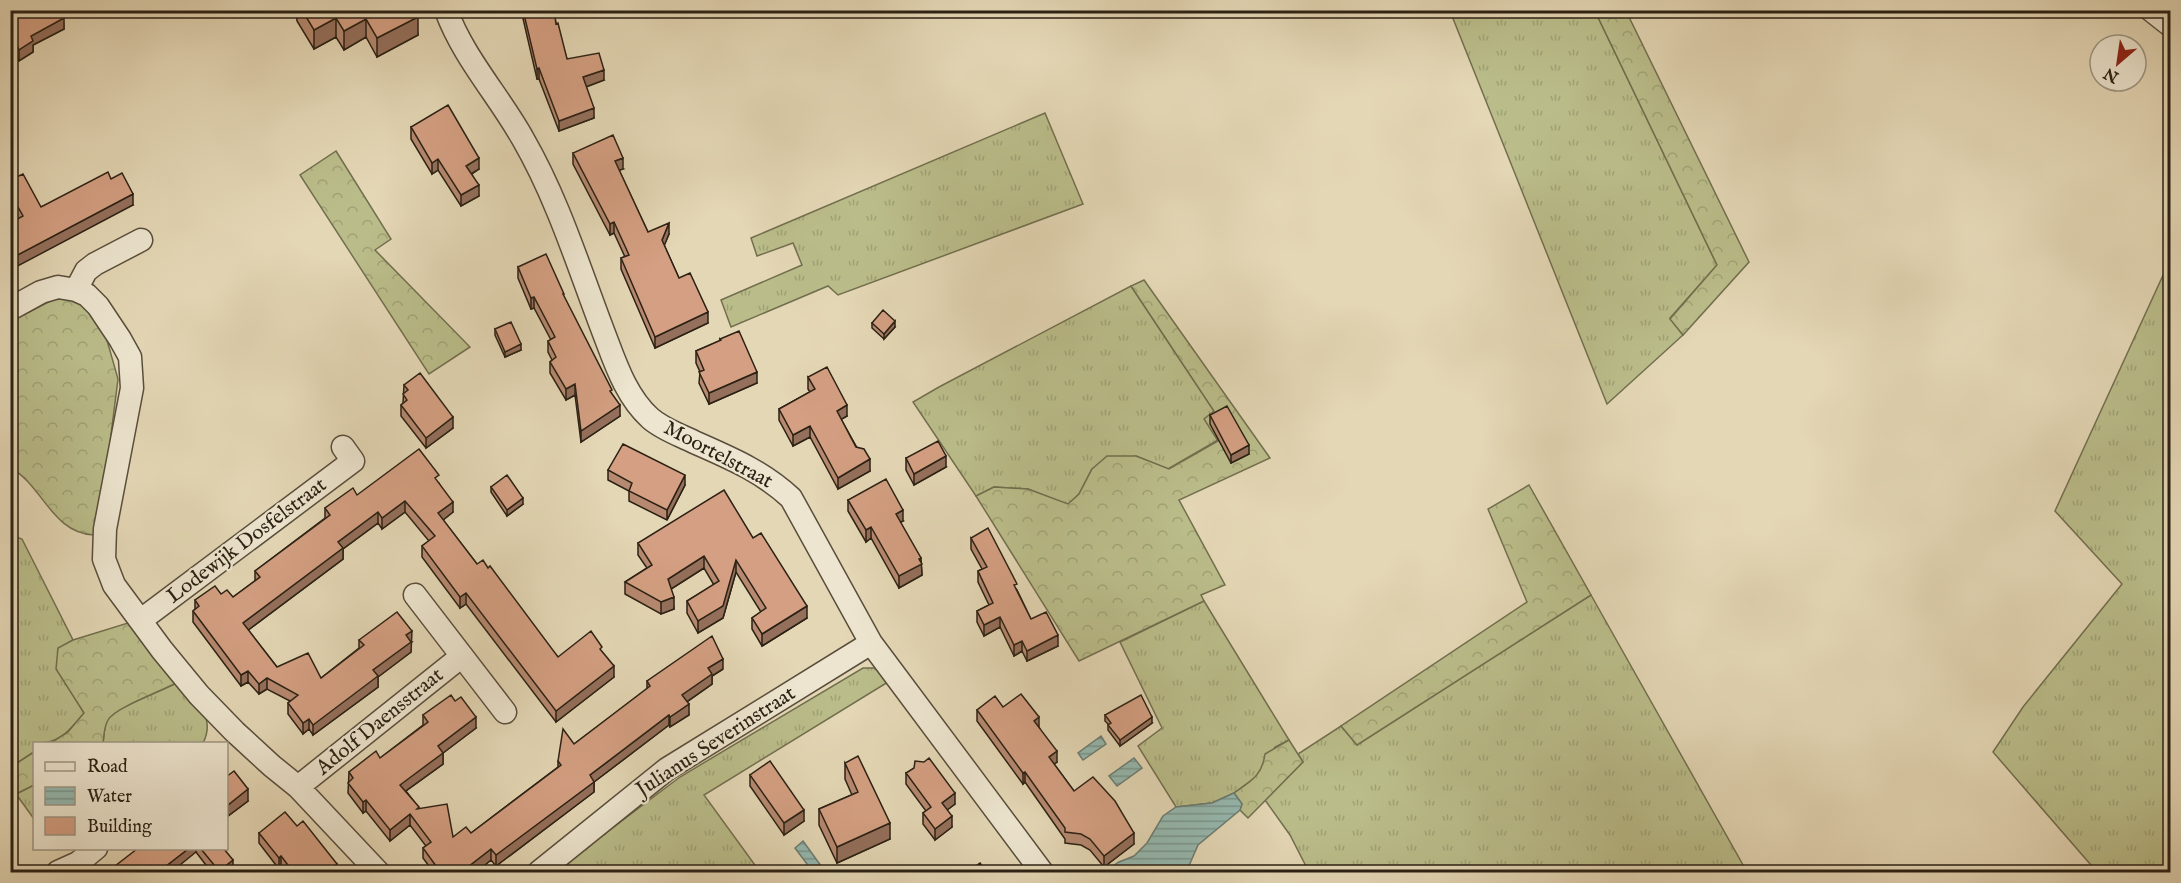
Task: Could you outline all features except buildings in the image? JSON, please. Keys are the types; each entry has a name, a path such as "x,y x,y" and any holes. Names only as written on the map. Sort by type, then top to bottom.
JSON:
{"street":[{"name":"Moortelstraat","path":"446,10 456,34 523,139 537,167 572,245 616,366 638,406 652,420 669,430 756,470 773,481 791,498 871,643 1042,873"},
{"path":"2151,10 2170,25"},
{"path":"76,290 86,271 95,264 141,240"},
{"path":"10,309 42,292 58,287 76,290 87,295 98,306 130,357 132,388 105,529 104,559 114,585 230,738 272,766 298,787 378,873"},
{"name":"Lodewijk Dosfelstraat","path":"141,620 354,454"},
{"name":"Adolf Daensstraat","path":"415,595 505,712"},
{"name":"Julianus Severinstraat","path":"539,873 667,770 871,643"},
{"name":"Adolf Daensstraat","path":"298,787 462,656"},
{"path":"58,873 78,863 95,850"}],"green space":[{"path":"1450,11 1595,11 1717,265 1670,318 1683,335 1607,404"},
{"path":"1595,11 1626,11 1749,262 1683,335 1670,319 1717,265"},
{"path":"1045,113 1083,204 838,295 828,286 731,327 721,300 802,265 793,243 757,256 751,238"},
{"path":"336,151 391,239 375,250 470,347 429,374 300,175"},
{"path":"2170,260 2170,872 2097,872 1993,752 2023,707 2122,584 2055,511"},
{"path":"1144,280 1270,458 1179,500 1225,585 1201,595 1204,601 1079,661 976,496 994,487 1028,489 1068,504 1079,494 1092,469 1107,456 1136,456 1169,469 1218,441 1204,419 1214,411 1131,286"},
{"path":"1131,286 1214,411 1218,440 1168,469 1136,456 1092,469 1079,494 1068,505 1028,489 994,487 976,496 913,402"},
{"path":"58,297 73,298 89,309 105,333 118,379 105,482 94,535 80,532 58,518 32,486 11,468 10,322"},
{"path":"1529,485 1591,595 1357,745 1341,726 1527,602 1488,509"},
{"path":"11,535 22,539 73,640 58,649 73,694 84,713 57,739 33,742 33,753 11,767"},
{"path":"1591,595 1747,872 1309,872 1290,835 1265,800 1303,762 1298,754 1341,726 1357,745"},
{"path":"1204,601 1289,740 1275,747 1256,777 1234,793 1212,803 1176,807 1138,746 1162,728 1120,642"},
{"path":"131,622 176,683 112,715 106,725 103,742 52,742 68,732 84,713 56,669 58,648 73,640"},
{"path":"863,668 875,668 888,682 704,795 760,872 554,872 680,777"},
{"path":"176,683 196,702 205,717 207,733 203,742 103,742 107,719 128,705"},
{"path":"1289,740 1303,762 1248,818 1240,810 1242,804 1234,793 1258,773 1264,762 1265,754"},
{"path":"33,753 33,786 16,794 11,784 11,767"},
{"path":"33,786 33,818 16,794"}],"water":[{"path":"1101,736 1106,744 1083,760 1078,753"},
{"path":"1134,758 1142,768 1117,786 1109,776"},
{"path":"1234,793 1242,804 1240,810 1198,845 1188,868 1182,872 1104,872 1134,856 1147,843 1163,816 1176,807 1212,803"},
{"path":"803,841 824,870 813,872 795,848"}]}
